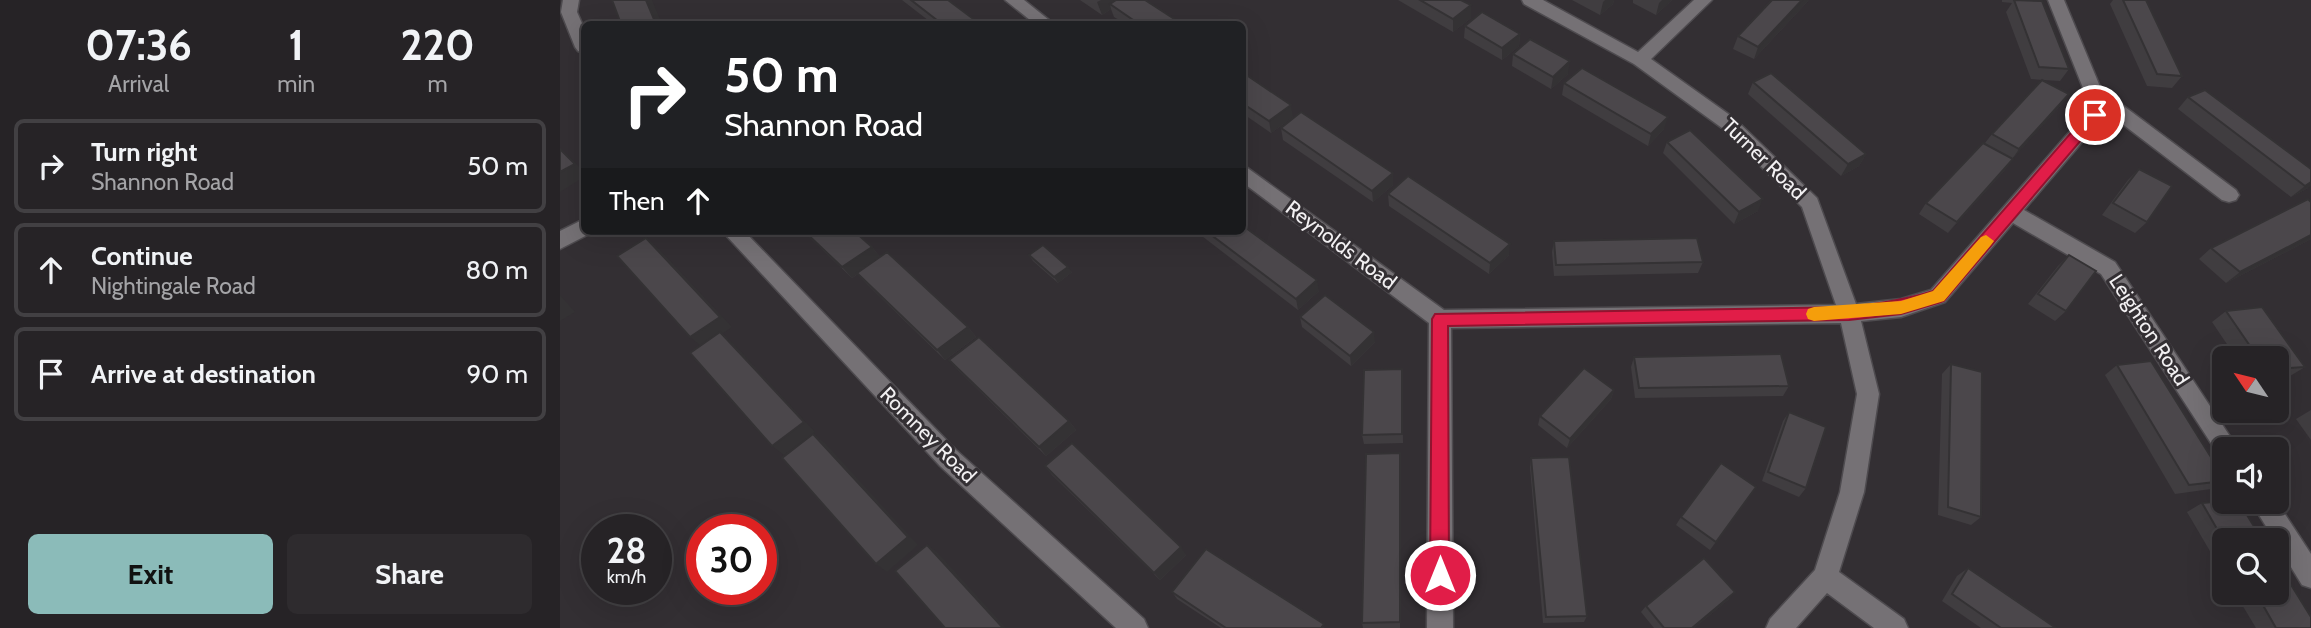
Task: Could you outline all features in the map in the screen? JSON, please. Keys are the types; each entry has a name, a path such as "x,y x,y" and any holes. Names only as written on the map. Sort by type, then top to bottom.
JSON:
{"street":[{"path":"571,0 569,12 581,40"},
{"path":"1013,0 1042,21"},
{"name":"Turner Road","path":"1530,0 1640,60 1728,123 1810,203 1849,314 1868,394 1852,492 1825,577"},
{"path":"1640,60 1704,0"},
{"path":"1440,628 1440,319 1849,314 1901,308 1938,296 2095,115 2094,93 2056,0"},
{"path":"2094,93 2229,195"},
{"name":"Reynolds Road","path":"1246,174 1440,319"},
{"name":"Leighton Road","path":"2011,212 2108,268 2219,437"},
{"path":"560,241 581,228"},
{"name":"Romney Road","path":"736,235 948,458 1135,628"},
{"path":"2274,514 2301,543 2311,576"},
{"path":"1779,628 1825,577 1895,628"}],"building":[{"path":"612,0 646,0 655,21 620,21"},
{"path":"911,0 948,0 976,21 938,21"},
{"path":"1116,0 1145,0 1177,21 1135,21 1110,4"},
{"path":"1420,0 1461,0 1471,5 1453,19"},
{"path":"1772,0 1802,0 1758,47 1738,36"},
{"path":"2014,0 2042,1 2069,69 2039,67"},
{"path":"2123,0 2146,0 2182,76 2157,74"},
{"path":"1482,12 1520,34 1502,48 1465,26"},
{"path":"1530,39 1570,61 1553,77 1513,54"},
{"path":"1582,68 1668,117 1651,134 1564,83"},
{"path":"1771,73 1866,154 1848,164 1753,82"},
{"path":"1246,75 1291,105 1269,121 1246,106"},
{"path":"2042,80 2069,94 2019,149 1992,134"},
{"path":"2205,90 2311,169 2311,182 2305,186 2188,97"},
{"path":"1301,112 1393,173 1372,191 1281,128"},
{"path":"1690,130 1763,199 1739,212 1667,142"},
{"path":"1983,143 2013,159 1957,222 1926,203"},
{"path":"560,149 575,164 560,172"},
{"path":"2139,169 2172,186 2147,222 2113,203"},
{"path":"1408,176 1510,244 1490,263 1388,194"},
{"path":"2308,199 2311,202 2311,235 2240,272 2211,248"},
{"path":"1246,228 1317,280 1296,299 1211,235 1246,235"},
{"path":"808,235 858,235 872,247 842,267"},
{"path":"646,238 720,317 690,337 617,256"},
{"path":"1697,238 1703,262 1556,265 1554,241"},
{"path":"1043,245 1068,267 1054,277 1029,255"},
{"path":"887,252 968,327 937,350 857,273"},
{"path":"2069,255 2096,271 2066,311 2038,294"},
{"path":"1325,295 1374,332 1350,356 1300,317"},
{"path":"2262,307 2305,367 2289,368 2289,346 2250,346 2226,311"},
{"path":"720,332 804,422 772,446 690,353"},
{"path":"979,337 1069,421 1039,447 949,360"},
{"path":"1781,354 1789,386 1639,388 1634,357"},
{"path":"2151,361 2212,459 2212,482 2189,485 2117,365"},
{"path":"1951,364 1982,372 1981,517 1948,507"},
{"path":"1584,368 1614,390 1570,439 1540,416"},
{"path":"1402,369 1402,434 1362,435 1364,370"},
{"path":"1789,412 1826,427 1806,488 1768,472"},
{"path":"813,434 908,537 876,564 782,458"},
{"path":"1072,443 1181,547 1154,573 1045,466"},
{"path":"1400,453 1400,622 1362,623 1366,454"},
{"path":"1569,457 1587,616 1546,617 1531,458"},
{"path":"1721,463 1756,487 1716,542 1681,517"},
{"path":"2212,502 2212,514 2246,514 2255,528 2216,528 2202,503"},
{"path":"927,545 1003,628 945,628 895,571"},
{"path":"1206,549 1324,624 1321,628 1226,628 1172,592"},
{"path":"1704,558 1735,592 1692,628 1664,628 1646,606"},
{"path":"1968,568 2056,628 2001,628 1952,594"},
{"path":"2289,581 2311,617 2311,628 2276,628 2263,605 2289,605"}],"slow traffic":[{"path":"1814,314 1849,314 1901,308 1938,296 1986,241"}],"route":[{"path":"1440,575 1440,319 1849,314 1901,308 1938,296 2095,115"}]}
